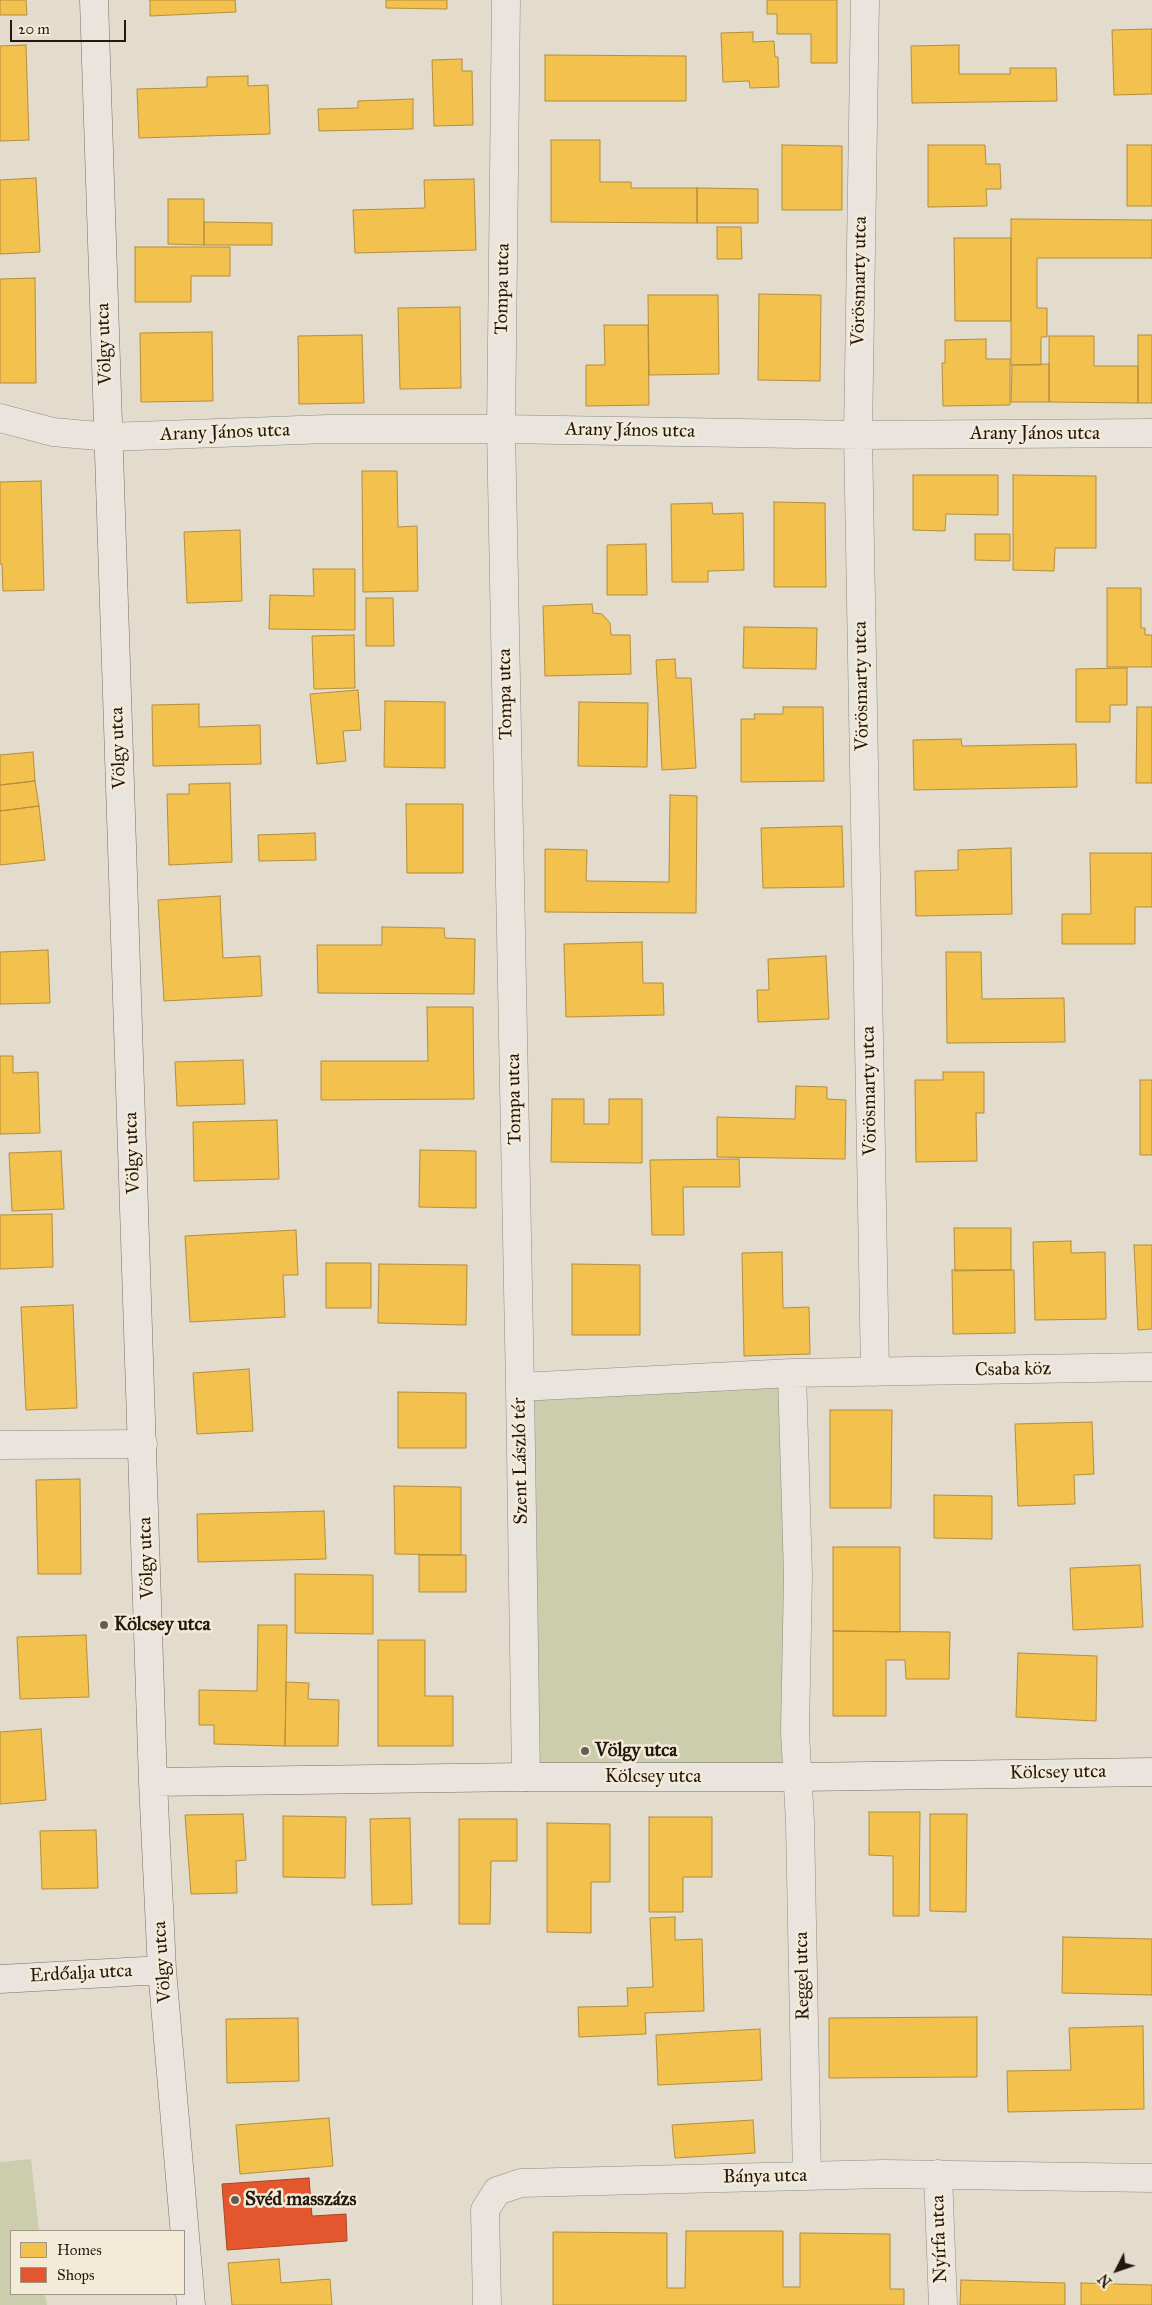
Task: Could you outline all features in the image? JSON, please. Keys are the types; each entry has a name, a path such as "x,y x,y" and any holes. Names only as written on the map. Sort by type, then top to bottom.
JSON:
{"street":[{"name":"Völgy utca","path":"94,0 153,1782 162,1970 185,2230"},
{"name":"Tompa utca","path":"506,0 501,429 520,1387"},
{"name":"Vörösmarty utca","path":"865,0 858,435 874,1372"},
{"name":"Arany János utca","path":"0,418 53,432 108,437 328,429 501,429 858,435 1152,433"},
{"name":"Csaba köz","path":"874,1372 1152,1367"},
{"name":"Szent László tér","path":"526,1777 520,1387 792,1373 874,1372"},
{"path":"792,1373 798,1576 795,1732 799,1777"},
{"path":"0,1445 143,1444"},
{"name":"Kölcsey utca","path":"153,1782 1152,1772"},
{"name":"Reggel utca","path":"799,1777 807,2176"},
{"name":"Erdőalja utca","path":"0,1979 162,1970"},
{"name":"Bánya utca","path":"487,2305 485,2210 497,2191 520,2183 938,2174 1152,2178"},
{"name":"Nyírfa utca","path":"938,2174 943,2305"},
{"name":"Völgy utca","path":"185,2236 191,2305"}],"green space":[{"path":"792,1373 799,1777 526,1777 520,1387"},
{"path":"31,2159 39,2230 10,2230 10,2295 45,2295 47,2305 0,2305 0,2162"}],"building: Homes":[{"path":"0,0 26,0 27,15 0,15"},
{"path":"150,0 235,0 236,12 150,16"},
{"path":"386,0 447,0 447,9 386,8"},
{"path":"767,0 837,0 837,63 811,63 811,34 777,34 777,14 767,14"},
{"path":"1152,29 1152,94 1114,95 1112,30"},
{"path":"753,32 753,42 774,41 775,57 778,57 779,87 750,88 749,81 723,82 721,33"},
{"path":"26,45 29,140 0,141 0,46"},
{"path":"959,45 959,74 1010,74 1010,68 1056,68 1057,101 912,103 911,46"},
{"path":"545,55 686,56 686,101 545,101"},
{"path":"462,59 462,71 472,71 473,125 434,126 432,60"},
{"path":"248,76 248,86 268,85 270,134 139,138 137,89 207,87 207,77"},
{"path":"413,99 413,129 319,131 318,109 358,108 358,101"},
{"path":"551,140 600,140 600,182 631,182 631,188 697,188 697,223 551,222"},
{"path":"782,145 842,146 842,210 782,210"},
{"path":"928,145 985,145 986,164 1000,164 1001,189 986,189 987,206 928,207"},
{"path":"1127,145 1152,145 1152,206 1127,206"},
{"path":"36,178 40,252 0,254 0,180"},
{"path":"474,179 476,250 355,253 353,210 425,208 424,180"},
{"path":"697,188 758,189 758,223 697,223"},
{"path":"168,199 204,199 204,245 168,244"},
{"path":"1011,219 1152,220 1152,258 1037,258 1037,308 1047,308 1047,337 1041,337 1041,365 1011,365"},
{"path":"204,222 272,223 272,245 204,245"},
{"path":"717,227 741,227 742,259 717,259"},
{"path":"954,238 1011,238 1011,321 955,321"},
{"path":"135,247 230,247 230,276 191,276 191,302 135,302"},
{"path":"35,278 36,383 0,383 0,279"},
{"path":"759,294 821,295 820,381 758,380"},
{"path":"648,295 718,295 719,374 649,375"},
{"path":"460,307 461,388 400,389 398,308"},
{"path":"604,325 648,325 649,405 586,406 586,365 605,365"},
{"path":"212,332 213,401 141,402 140,333"},
{"path":"362,335 364,403 299,404 298,336"},
{"path":"1138,335 1152,335 1152,403 1138,403"},
{"path":"1049,336 1094,336 1094,366 1138,366 1138,403 1049,402"},
{"path":"986,339 986,359 1010,359 1010,405 943,406 942,363 945,363 945,340"},
{"path":"1049,364 1049,402 1011,402 1012,365"},
{"path":"362,471 397,471 398,527 417,526 418,591 363,592"},
{"path":"913,475 998,475 998,515 946,514 945,531 913,530"},
{"path":"1013,475 1096,476 1096,548 1055,548 1054,571 1013,570"},
{"path":"41,481 44,590 3,591 2,564 0,564 0,482"},
{"path":"774,502 825,503 826,587 774,587"},
{"path":"712,503 713,514 743,513 744,570 708,571 708,582 672,582 671,504"},
{"path":"240,530 242,601 187,603 184,532"},
{"path":"975,534 1010,534 1010,561 975,560"},
{"path":"646,544 647,595 607,595 607,545"},
{"path":"313,569 355,569 355,630 269,629 270,595 314,596"},
{"path":"1107,588 1141,588 1141,628 1145,628 1145,635 1152,635 1152,667 1107,667"},
{"path":"366,598 393,598 394,646 366,646"},
{"path":"592,604 593,613 602,614 610,623 611,635 630,635 631,674 545,676 543,606"},
{"path":"744,627 817,628 816,669 743,668"},
{"path":"354,635 355,688 314,689 312,636"},
{"path":"675,659 676,678 691,678 696,768 662,770 656,660"},
{"path":"1127,668 1127,705 1110,705 1110,722 1076,722 1076,669"},
{"path":"358,690 361,730 343,731 346,761 317,764 310,694"},
{"path":"385,701 445,702 445,768 384,767"},
{"path":"579,702 648,703 647,767 578,766"},
{"path":"199,704 199,727 260,725 261,764 153,766 152,705"},
{"path":"783,707 823,707 824,781 741,782 741,719 755,719 754,714 783,714"},
{"path":"1137,707 1152,707 1152,783 1136,783"},
{"path":"961,739 962,746 1076,744 1077,787 914,790 913,740"},
{"path":"33,752 35,781 0,785 0,755"},
{"path":"35,781 39,806 0,811 0,785"},
{"path":"230,783 232,862 169,865 167,794 189,794 189,784"},
{"path":"670,795 697,796 696,913 545,912 545,849 587,850 586,881 669,882"},
{"path":"406,804 463,804 463,873 407,873"},
{"path":"39,806 45,860 0,865 0,811"},
{"path":"842,826 844,887 763,888 761,828"},
{"path":"315,833 316,860 259,861 258,835"},
{"path":"1011,848 1012,914 916,916 915,871 958,870 958,850"},
{"path":"1090,853 1152,853 1152,907 1135,907 1135,944 1062,944 1062,914 1091,914"},
{"path":"220,896 223,958 260,956 262,996 164,1001 158,900"},
{"path":"382,927 444,928 445,938 475,939 474,994 318,993 317,945 382,945"},
{"path":"642,942 643,983 663,983 664,1015 566,1017 564,944"},
{"path":"48,950 50,1003 0,1004 0,952"},
{"path":"946,952 981,952 982,999 1064,998 1065,1042 947,1043"},
{"path":"826,956 829,1019 758,1022 757,990 769,990 768,959"},
{"path":"427,1007 473,1007 474,1099 321,1100 321,1061 428,1061"},
{"path":"0,1056 13,1056 13,1073 38,1072 40,1133 0,1134"},
{"path":"243,1060 245,1104 177,1106 175,1062"},
{"path":"943,1072 984,1072 984,1113 976,1113 977,1161 916,1162 915,1080 943,1080"},
{"path":"1140,1080 1152,1080 1152,1155 1140,1155"},
{"path":"796,1086 827,1087 827,1099 846,1100 845,1159 717,1157 717,1117 795,1119"},
{"path":"552,1099 584,1099 584,1124 609,1124 609,1099 642,1099 642,1163 551,1162"},
{"path":"277,1120 279,1179 194,1181 193,1122"},
{"path":"420,1150 476,1151 476,1208 419,1207"},
{"path":"61,1151 64,1209 12,1211 9,1153"},
{"path":"739,1159 740,1187 683,1187 684,1235 652,1235 650,1160"},
{"path":"52,1214 53,1267 0,1269 0,1215"},
{"path":"954,1228 1011,1228 1011,1270 955,1271"},
{"path":"296,1230 298,1275 283,1275 285,1317 190,1322 185,1236"},
{"path":"1071,1241 1071,1253 1105,1252 1106,1319 1035,1320 1033,1242"},
{"path":"1134,1245 1152,1245 1152,1329 1138,1330"},
{"path":"782,1252 783,1308 809,1307 810,1354 744,1356 742,1253"},
{"path":"326,1263 371,1263 371,1308 326,1308"},
{"path":"379,1264 467,1265 466,1325 378,1323"},
{"path":"572,1264 640,1265 640,1335 572,1335"},
{"path":"952,1270 1014,1270 1015,1333 953,1334"},
{"path":"73,1305 77,1408 26,1410 21,1307"},
{"path":"249,1369 253,1431 197,1434 193,1373"},
{"path":"398,1392 466,1393 466,1448 398,1448"},
{"path":"830,1410 892,1410 891,1508 830,1508"},
{"path":"1092,1422 1094,1474 1074,1475 1075,1504 1018,1506 1015,1424"},
{"path":"80,1479 81,1574 38,1574 36,1480"},
{"path":"394,1486 461,1487 461,1555 395,1554"},
{"path":"934,1495 992,1496 992,1539 934,1538"},
{"path":"324,1511 326,1559 198,1562 197,1514"},
{"path":"833,1547 900,1547 900,1632 833,1631"},
{"path":"419,1555 466,1555 466,1592 419,1592"},
{"path":"1140,1565 1143,1627 1073,1630 1070,1568"},
{"path":"295,1574 373,1575 373,1634 295,1633"},
{"path":"258,1625 287,1625 285,1746 214,1744 214,1725 199,1725 199,1690 257,1691"},
{"path":"833,1631 950,1632 949,1679 906,1679 905,1660 886,1660 886,1716 833,1716"},
{"path":"86,1635 89,1697 20,1699 17,1637"},
{"path":"378,1640 425,1640 425,1696 453,1696 453,1746 378,1746"},
{"path":"1018,1653 1097,1656 1096,1721 1016,1717"},
{"path":"286,1682 309,1683 308,1699 339,1700 338,1746 285,1746"},
{"path":"41,1729 46,1800 0,1804 0,1732"},
{"path":"869,1812 920,1812 919,1916 893,1916 893,1856 869,1855"},
{"path":"243,1814 246,1860 236,1861 237,1893 191,1894 185,1815"},
{"path":"930,1814 967,1814 966,1912 930,1911"},
{"path":"283,1816 346,1817 345,1878 283,1877"},
{"path":"649,1817 712,1817 712,1877 683,1877 683,1912 649,1912"},
{"path":"410,1818 412,1904 372,1905 370,1819"},
{"path":"459,1819 517,1819 517,1861 491,1861 490,1924 459,1924"},
{"path":"547,1823 610,1824 610,1882 591,1882 591,1933 547,1932"},
{"path":"96,1830 98,1888 42,1889 40,1831"},
{"path":"675,1917 675,1940 702,1939 704,2011 645,2013 646,2034 579,2037 578,2007 628,2006 627,1988 653,1987 650,1918"},
{"path":"1063,1937 1152,1939 1152,1995 1062,1993"},
{"path":"977,2017 977,2077 829,2078 829,2018"},
{"path":"298,2018 299,2081 227,2083 226,2019"},
{"path":"1143,2026 1144,2109 1008,2112 1007,2071 1071,2070 1069,2028"},
{"path":"760,2029 762,2080 658,2085 656,2035"},
{"path":"329,2118 333,2166 240,2174 236,2125"},
{"path":"753,2120 755,2153 675,2158 672,2125"},
{"path":"686,2231 783,2231 783,2287 800,2287 800,2233 890,2234 890,2289 904,2289 904,2305 553,2305 553,2232 667,2233 667,2288 685,2288"},
{"path":"279,2259 281,2283 330,2279 332,2305 232,2305 228,2263"},
{"path":"961,2280 1065,2283 1065,2305 960,2305"},
{"path":"1081,2283 1152,2285 1152,2305 1081,2305"}],"building: Shops":[{"path":"309,2178 312,2216 346,2214 347,2241 227,2250 222,2184"}],"place":[{"name":"Kölcsey utca","path":"104,1625"},
{"name":"Völgy utca","path":"585,1751"},
{"name":"Svéd masszázs","path":"235,2200"}]}
